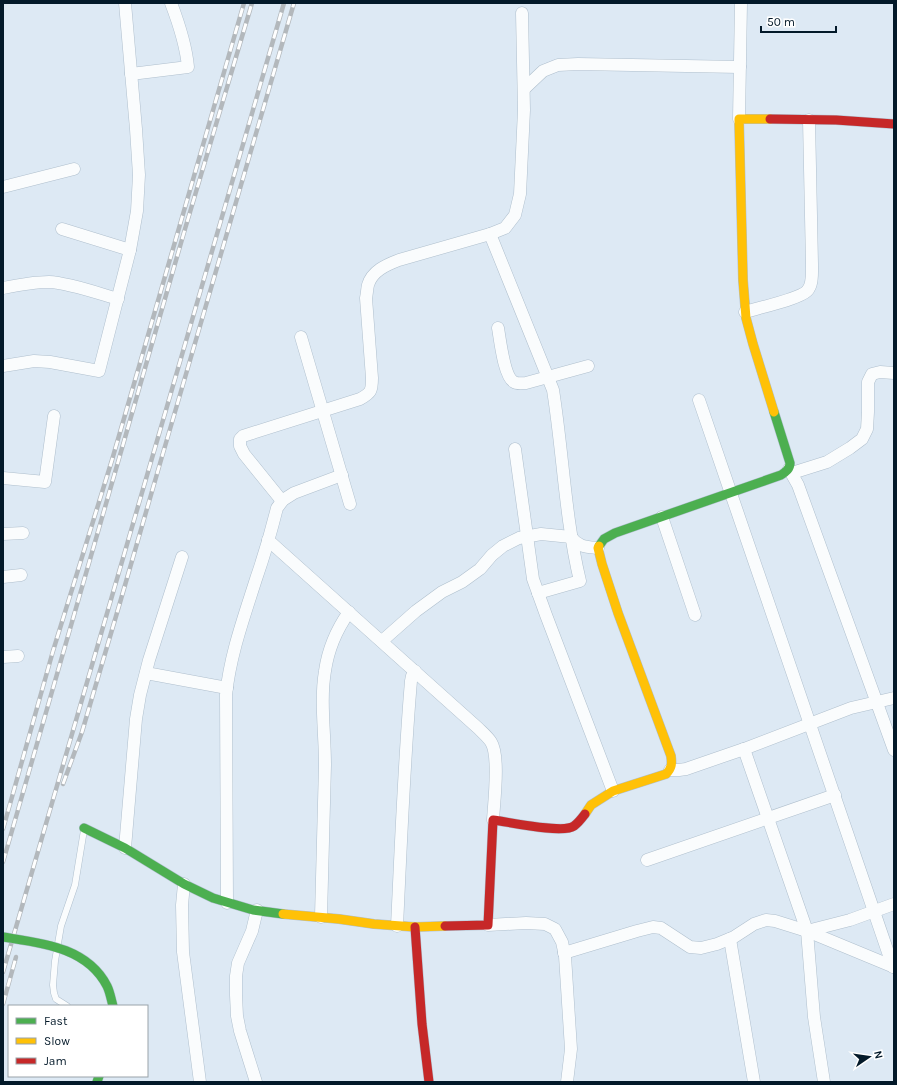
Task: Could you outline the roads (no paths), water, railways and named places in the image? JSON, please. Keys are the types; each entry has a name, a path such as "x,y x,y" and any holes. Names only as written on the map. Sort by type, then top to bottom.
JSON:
{"street":[{"path":"3,366 34,361 50,362 99,371 130,250 137,211 139,175 125,3"},
{"path":"131,74 188,67 187,54 171,3"},
{"path":"741,3 739,119 743,280 746,318 787,452 791,471 798,485 894,750"},
{"path":"282,501 244,454 240,446 240,439 243,436 360,399 368,395 372,390 372,378 366,298 368,285 375,274 384,266 398,260 490,234 505,228 515,215 520,194 524,110 522,13"},
{"path":"524,89 543,71 558,65 578,64 740,67"},
{"path":"739,119 836,120 894,124"},
{"path":"745,312 799,296 807,291 811,282 812,264 809,120"},
{"path":"3,187 74,169"},
{"path":"62,229 130,250"},
{"path":"490,234 553,390 557,411 571,537 580,581 538,593"},
{"path":"3,288 26,283 50,282 65,284 118,299"},
{"path":"498,328 505,368 508,377 512,382 526,383 588,366"},
{"path":"301,337 350,504"},
{"path":"493,820 554,829 565,829 574,826 591,805 613,790 666,774 672,765 671,756 618,613 602,564 598,545 604,538 791,471 827,462 862,439 867,429 868,382 872,374 880,372 894,373"},
{"path":"699,400 894,967"},
{"path":"3,478 45,482 54,416"},
{"path":"515,449 527,537 534,579 538,593 613,790"},
{"path":"227,902 227,688 233,653 277,508 282,501 294,493 342,475"},
{"path":"662,517 695,615"},
{"path":"3,534 23,533"},
{"path":"382,642 416,611 442,592 462,582 480,569 492,555 503,546 519,538 541,534 571,537 575,542 583,546 598,548"},
{"path":"268,540 478,728 491,742 496,760 488,925"},
{"path":"124,848 136,719 140,695 182,557"},
{"path":"3,577 21,575"},
{"path":"321,917 325,764 325,670 341,622 349,612"},
{"path":"3,657 18,656"},
{"path":"397,926 404,779 411,681 415,672"},
{"path":"146,673 227,688"},
{"path":"670,770 686,769 744,749 851,708 894,698"},
{"path":"744,749 807,932 814,1017 824,1082"},
{"path":"646,860 835,796"},
{"path":"84,828 124,848 184,884 213,898 256,910 374,924 415,927 526,923 545,924 554,929 562,942 564,952 571,1050 567,1082"},
{"path":"184,884 182,905 183,952 200,1082"},
{"path":"807,932 850,920 894,904"},
{"path":"256,910 252,931 238,963 236,976 237,1016 240,1031 256,1082"},
{"path":"564,952 653,927 661,928 690,946 701,948 730,939 754,924 766,920 775,921 807,932 894,967"},
{"path":"415,927 422,1025 429,1082"},
{"path":"3,937 47,944 77,954 97,969 104,979 113,1005"},
{"path":"730,939 754,1082"}],"lane":[{"path":"65,1005 56,999 54,993 53,985 55,961 61,926 75,885 84,828"}],"railway":[{"path":"3,829 53,651 112,460 244,3"},
{"path":"3,862 185,229 252,3"},
{"path":"3,972 284,3"},
{"path":"63,784 82,732 294,3"},
{"path":"3,1004 16,957"}]}
